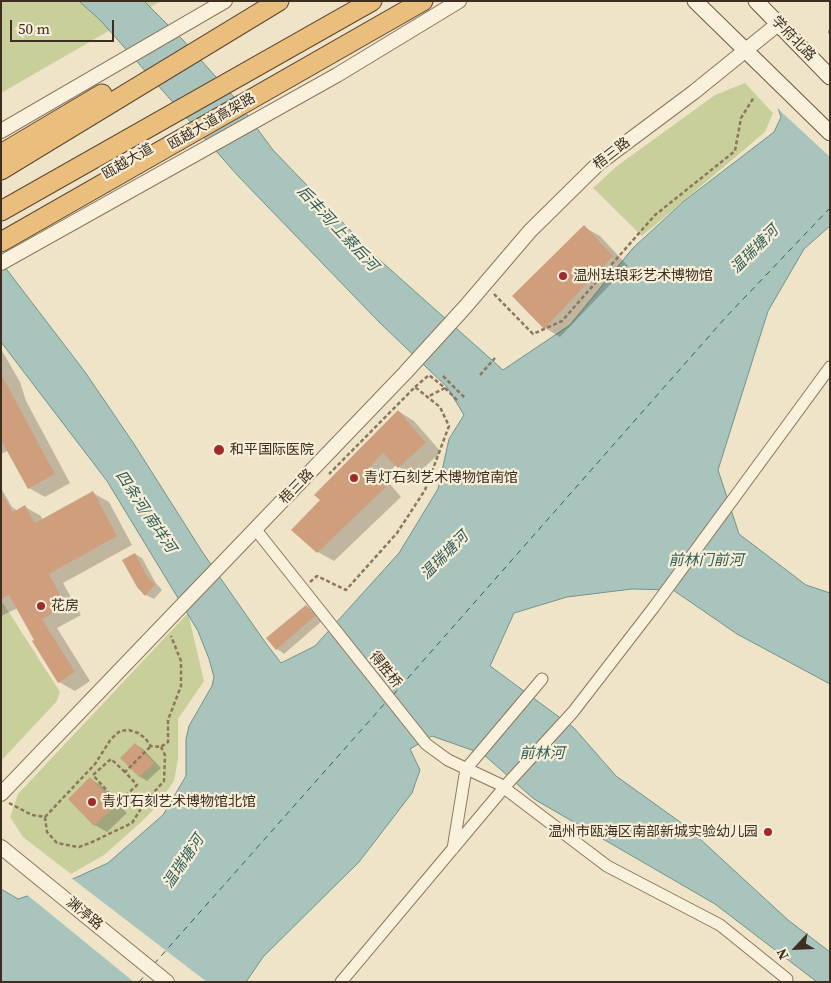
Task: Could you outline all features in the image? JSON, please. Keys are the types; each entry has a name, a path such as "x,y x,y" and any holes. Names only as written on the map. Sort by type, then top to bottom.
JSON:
{"highway":[{"path":"1,170 133,83 200,34 258,1"},
{"path":"200,34 279,1"},
{"name":"瓯越大道高架路","path":"1,211 372,1"},
{"name":"瓯越大道","path":"1,234 248,94 303,60 411,1"},
{"name":"瓯越大道高架路","path":"1,242 423,1"},
{"path":"1,154 133,83"}],"main road":[{"path":"694,1 830,133"},
{"name":"学府北路","path":"756,1 830,77"}],"street":[{"path":"1,131 116,65 200,34 225,1"},
{"path":"1,263 269,114 459,1"},
{"name":"梧三路","path":"170,617 256,530 405,373 466,306 530,231 599,163 694,92 778,24"},
{"path":"341,982 506,786 573,712 654,607 830,367"},
{"name":"得胜桥","path":"256,530 426,744 448,760 506,786 607,866 720,925 787,979"},
{"path":"5,798 170,617"},
{"path":"453,849 466,769 542,679"},
{"name":"渊渟路","path":"1,847 167,982"}],"path":[{"path":"484,285 503,301 533,334 562,321 655,215 735,151 741,118 754,97"},
{"path":"480,375 495,358"},
{"path":"326,478 429,375 459,402"},
{"path":"443,376 465,398"},
{"path":"301,589 317,576 346,590 397,533 425,490 449,426 440,407 415,387"},
{"path":"427,397 445,388"},
{"path":"452,395 456,390"},
{"path":"45,817 95,764 111,739 120,730 138,733 151,746 161,747 168,742 168,720 181,686 181,661 170,617"},
{"path":"125,772 151,746"},
{"path":"45,817 47,832 57,843 79,847 132,823 145,802 164,781 165,755 161,747"},
{"path":"111,759 125,772 137,785 118,803 93,775 111,759"},
{"path":"5,798 32,815 45,817"}],"green space":[{"path":"1,1 161,1 1,93"},
{"path":"745,83 773,113 765,132 642,236 593,188 617,166 715,95"},
{"path":"3,603 60,692 57,701 1,761 1,605"},
{"path":"188,613 204,681 178,719 178,759 174,781 156,807 139,824 104,855 71,874 23,837 10,817 18,794"}],"water":[{"path":"79,1 144,1 183,40 233,96 273,150 373,254 503,370 570,325 633,248 684,201 774,132 781,117 777,105 827,37 830,27 830,226 804,249 768,311 718,470 739,534 806,585 830,593 830,684 737,634 673,590 632,589 567,597 514,613 490,666 574,728 616,776 687,827 788,920 830,952 830,982 817,982 715,904 534,799 483,754 432,736 410,749 420,770 412,793 359,862 263,957 246,982 1,982 1,889 18,899 55,887 108,863 163,815 186,776 186,739 189,726 212,686 214,677 198,631 107,481 1,342 1,262 85,372 134,444 203,553 281,663 315,646 399,553 438,489 449,439 464,415 447,387 380,323 239,177 101,21"}],"pier":[{"path":"826,31 830,35 830,157 775,106 771,97 776,83 825,36"},
{"path":"70,877 207,982 134,982 26,894 54,885"}],"building":[{"name":"温州珐琅彩艺术博物馆","path":"584,225 613,256 544,329 512,296"},
{"path":"1,374 55,474 28,489 1,440"},
{"name":"青灯石刻艺术博物馆南馆","path":"398,410 426,443 398,468 383,453 369,468 386,487 317,553 291,530 320,500 314,495"},
{"path":"1,491 13,512 25,505 35,523 93,491 117,536 49,574 66,606 42,619 75,672 58,683 32,641 34,640 9,595 1,599"},
{"path":"135,553 147,576 155,585 145,596 137,587 122,560"},
{"path":"306,605 315,616 276,650 266,638"},
{"path":"135,743 154,763 139,777 120,758"},
{"name":"青灯石刻艺术博物馆北馆","path":"90,777 116,805 94,826 68,799"}],"ferry route":[{"path":"393,695 726,317 830,208"},
{"path":"154,964 387,701"},
{"path":"139,982 147,973"}],"place":[{"name":"温州珐琅彩艺术博物馆","path":"563,276"},
{"name":"和平国际医院","path":"219,450"},
{"name":"青灯石刻艺术博物馆南馆","path":"354,478"},
{"name":"花房","path":"41,606"},
{"name":"青灯石刻艺术博物馆北馆","path":"92,802"},
{"name":"温州市瓯海区南部新城实验幼儿园","path":"768,832"}],"water label":[{"name":"后丰河/上蔡后河","path":"337,229"},
{"name":"温瑞塘河","path":"755,250"},
{"name":"四条河/南垟河","path":"145,512"},
{"name":"温瑞塘河","path":"445,556"},
{"name":"前林门前河","path":"706,561"},
{"name":"前林河","path":"542,754"},
{"name":"温瑞塘河","path":"184,862"}]}
